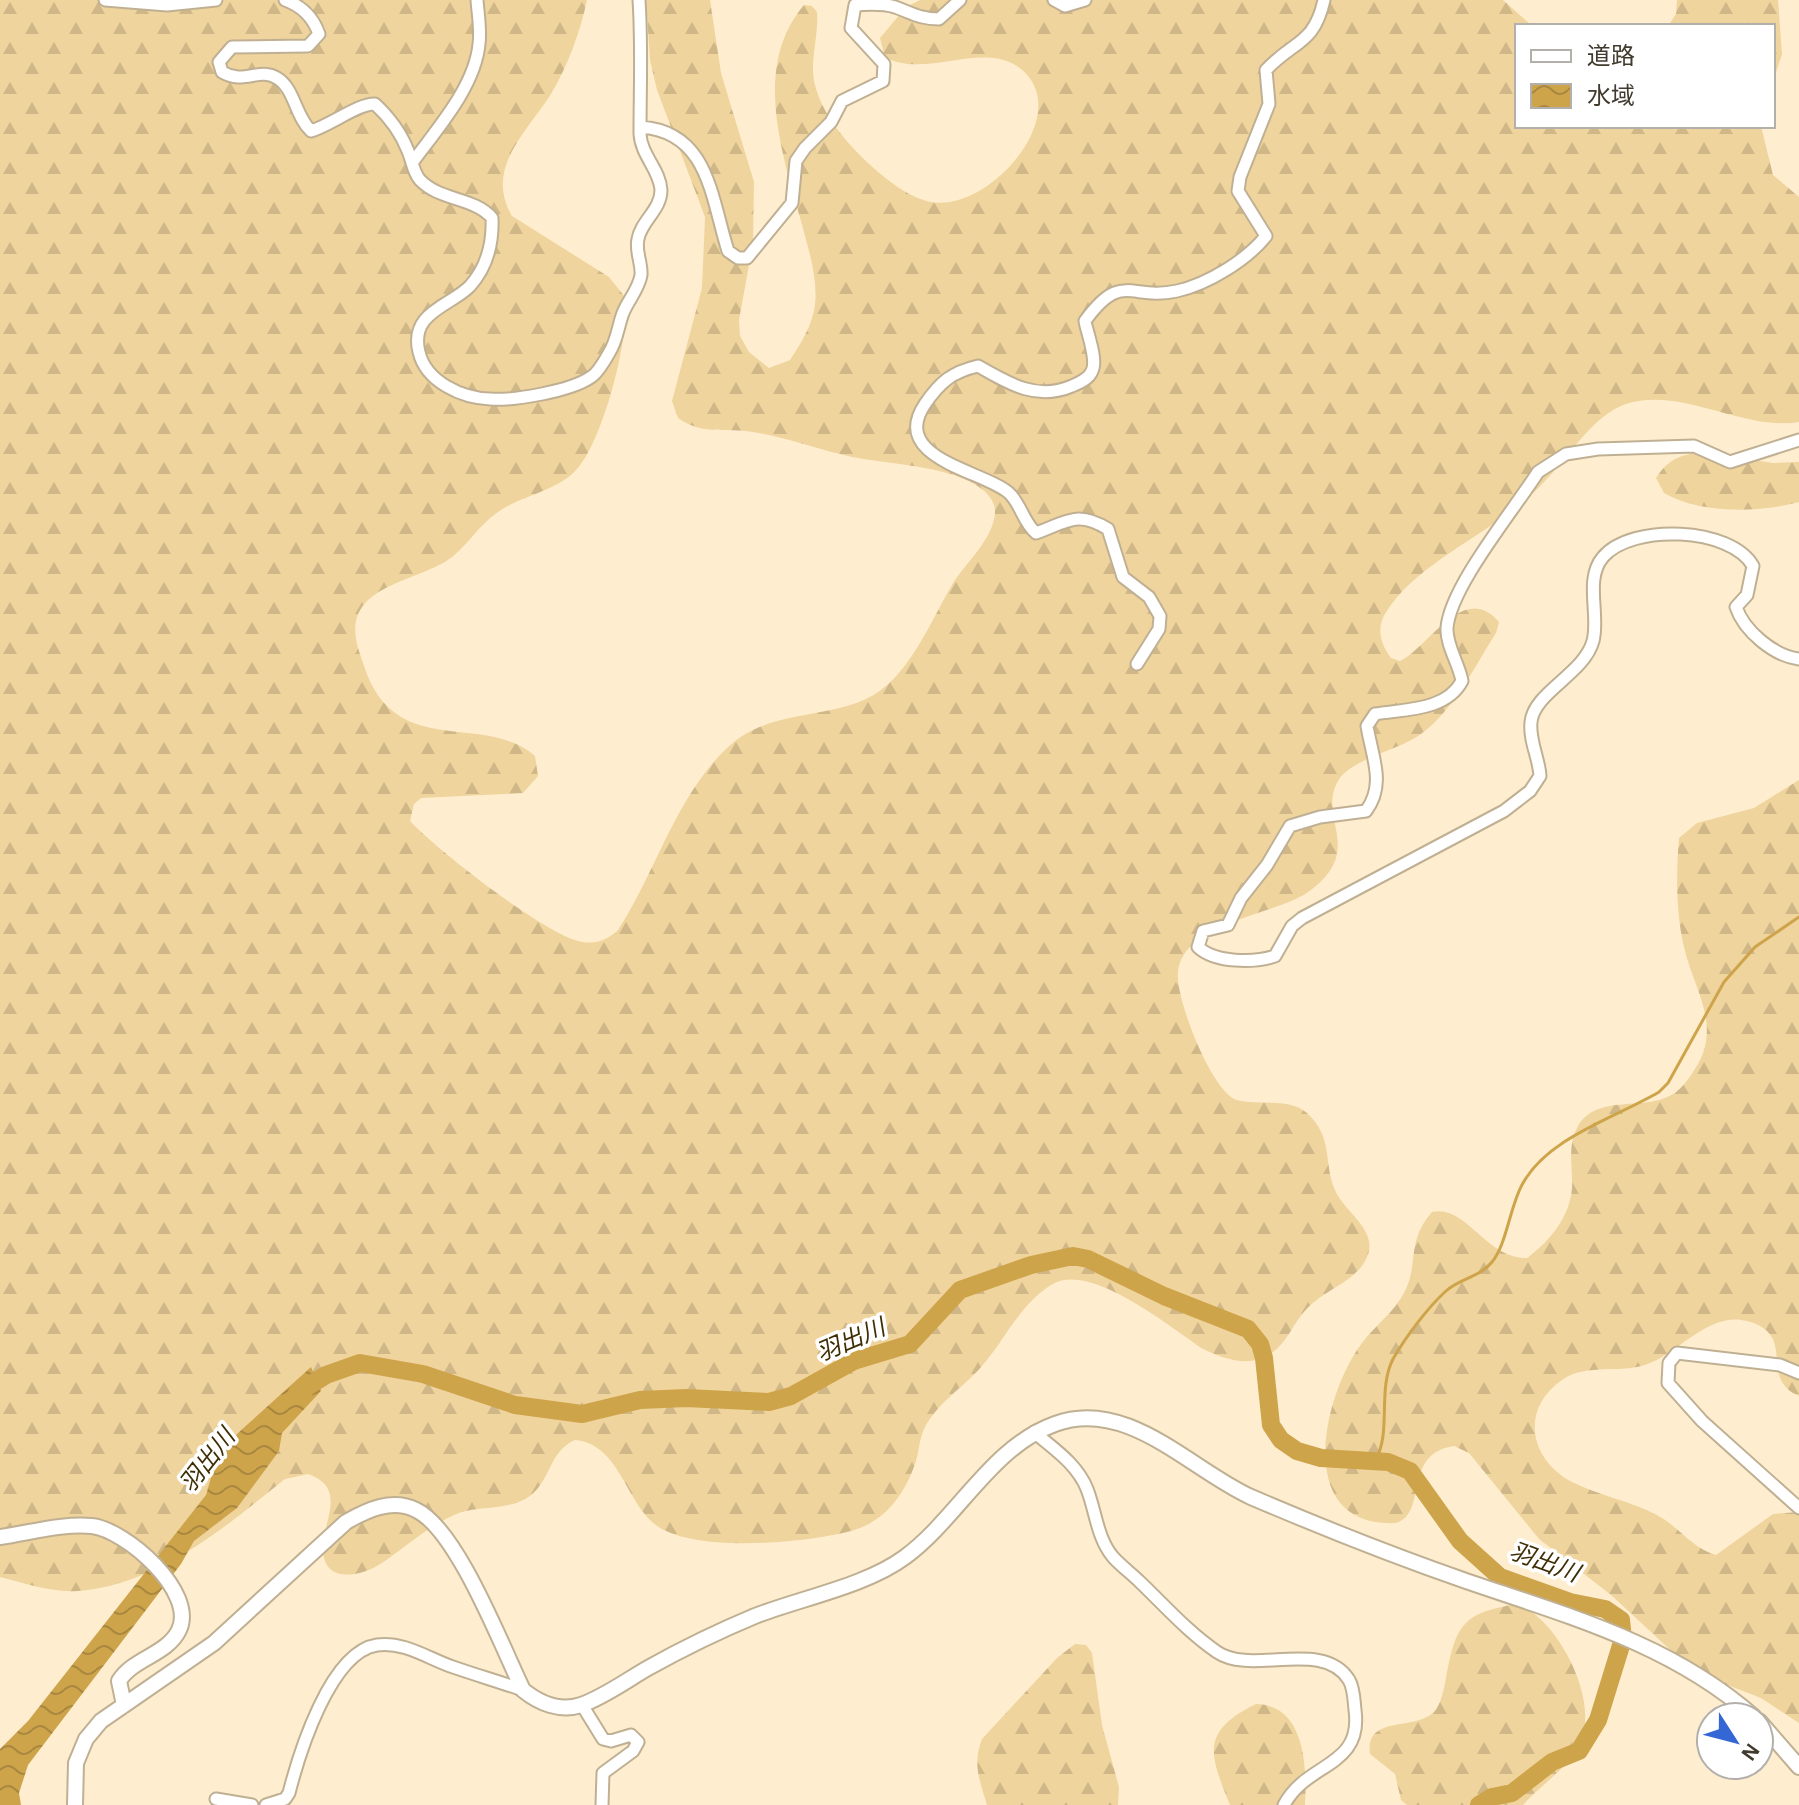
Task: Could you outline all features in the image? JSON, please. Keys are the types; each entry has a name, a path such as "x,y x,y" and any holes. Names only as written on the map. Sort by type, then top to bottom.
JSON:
{"street":[{"path":"105,0 167,5 216,0"},
{"path":"285,0 295,3 314,20 319,34 308,46 232,47 219,62 222,72 238,79 262,74 278,78 286,85 301,122 311,131 332,125 362,105 375,104 388,115 417,177 432,191 487,212 492,218 493,240 471,285 442,302 422,324 417,336 419,353 436,379 459,393 504,399 552,391 592,377 610,352 623,313 639,282 639,233 659,202 661,189 643,154 643,50 639,0"},
{"path":"412,163 451,110 477,58 480,42 477,0"},
{"path":"641,127 666,133 692,149 700,162 728,251 738,258 747,258 792,203 796,161 805,148 831,122 842,101 883,81 884,64 851,28 855,5 896,7 916,19 939,19 960,0"},
{"path":"1054,0 1065,6 1085,0"},
{"path":"1137,664 1159,629 1160,616 1156,605 1123,577 1108,529 1083,518 1071,518 1036,533 1026,525 1012,495 956,469 926,446 919,433 921,411 948,376 978,366 1023,390 1063,390 1083,381 1092,371 1093,364 1085,321 1110,293 1119,289 1179,291 1253,251 1266,236 1238,191 1240,177 1269,104 1266,70 1310,35 1319,23 1324,0"},
{"path":"1799,440 1730,462 1694,446 1598,449 1566,454 1550,461 1538,472 1467,578 1452,607 1446,631 1462,681 1455,694 1443,702 1375,714 1367,726 1378,776 1376,798 1366,811 1290,826 1267,865 1241,898 1228,925 1203,931 1198,947 1218,957 1260,961 1275,956 1292,926 1302,918 1492,817 1530,791 1540,776 1531,737 1531,718 1551,692 1575,670 1592,644 1596,569 1603,557 1628,541 1654,534 1690,536 1734,546 1748,556 1753,566 1747,595 1736,607 1739,616 1745,626 1781,655 1799,659"},
{"path":"1799,1373 1780,1365 1677,1353 1669,1363 1668,1383 1702,1421 1799,1508"},
{"path":"266,1805 285,1799 316,1713 328,1692 359,1653 374,1645 417,1651 449,1666 523,1690 564,1709 582,1705 651,1666 754,1617 901,1560 951,1515 989,1470 1034,1432 1059,1422 1087,1420 1114,1422 1139,1429 1249,1496 1446,1574 1640,1642 1724,1690 1736,1701"},
{"path":"1034,1432 1073,1465 1087,1489 1101,1538 1113,1557 1193,1633 1226,1656 1250,1661 1306,1659 1333,1666 1349,1680 1356,1722 1354,1740 1334,1762 1298,1783 1284,1805"},
{"path":"75,1805 76,1763 86,1739 101,1721 214,1643 346,1522 365,1511 392,1505 416,1510 444,1532 523,1690"},
{"path":"0,1537 77,1525 96,1526 116,1534 174,1585 183,1616 179,1631 169,1643 125,1670 119,1681 124,1705"},
{"path":"582,1705 603,1739 631,1735 638,1742 633,1751 603,1773 602,1805"},
{"path":"1775,1739 1799,1767"},
{"path":"216,1799 252,1805"}],"green space":[{"path":"0,0 587,0 563,72 512,151 503,182 505,199 512,216 609,277 625,297 624,336 605,412 587,455 577,469 560,483 498,512 445,562 378,592 366,602 358,615 355,632 362,661 374,689 388,707 404,719 441,730 501,738 535,756 538,776 523,793 421,798 414,804 410,821 516,907 562,934 590,943 609,937 618,930 679,813 708,768 726,749 758,728 866,699 894,678 916,649 952,585 984,542 995,513 993,501 985,492 969,481 952,475 852,457 765,434 705,429 678,418 672,401 702,288 705,217 657,90 650,60 646,0 710,0 721,73 754,182 753,243 739,320 740,336 749,352 769,368 790,360 809,327 815,305 812,263 786,167 776,110 775,82 779,55 788,29 804,5 812,6 817,12 813,76 819,96 836,128 882,176 905,192 931,202 953,201 977,192 999,177 1032,134 1038,110 1035,88 1021,69 1006,61 972,58 918,64 901,63 885,57 880,38 906,7 920,0 1503,0 1530,24 1515,24 1515,128 1761,128 1773,175 1799,197 1799,422 1755,420 1668,400 1626,404 1602,418 1525,500 1417,578 1399,595 1382,620 1382,642 1391,658 1400,661 1411,654 1460,612 1473,609 1486,611 1499,622 1496,633 1453,701 1433,724 1412,740 1353,767 1338,781 1333,808 1338,847 1327,875 1296,899 1214,930 1197,941 1184,955 1178,972 1182,1002 1197,1043 1217,1081 1227,1094 1237,1100 1283,1103 1307,1113 1325,1141 1335,1190 1368,1238 1369,1247 1363,1265 1308,1307 1275,1350 1256,1360 1225,1358 1203,1349 1109,1289 1069,1280 1053,1284 1032,1300 982,1366 929,1420 922,1433 910,1476 899,1497 883,1514 851,1531 806,1539 747,1543 690,1539 668,1532 642,1511 611,1461 601,1451 575,1440 560,1451 530,1496 513,1504 468,1511 448,1518 364,1572 344,1574 329,1568 323,1547 330,1496 320,1480 308,1474 285,1479 189,1551 136,1578 107,1586 68,1591 0,1577"},
{"path":"1677,0 1778,0 1782,54 1775,76 1775,24 1669,24 1676,14"},
{"path":"1705,452 1773,463 1799,462 1799,502 1730,510 1694,505 1664,493 1656,478 1666,466 1683,456"},
{"path":"1799,780 1799,1396 1780,1379 1771,1336 1747,1321 1734,1319 1709,1326 1650,1363 1582,1371 1562,1380 1540,1405 1535,1419 1535,1433 1546,1460 1572,1482 1657,1515 1700,1548 1716,1555 1773,1514 1799,1512 1799,1723 1775,1707 1775,1701 1766,1701 1712,1679 1679,1658 1611,1595 1539,1539 1469,1453 1454,1446 1438,1451 1427,1460 1421,1471 1412,1508 1406,1517 1396,1523 1363,1519 1342,1504 1329,1482 1325,1455 1336,1394 1348,1366 1362,1343 1405,1291 1419,1233 1432,1212 1455,1216 1500,1250 1527,1258 1563,1219 1572,1188 1572,1143 1577,1128 1586,1117 1609,1106 1664,1098 1676,1092 1691,1075 1704,1049 1707,1034 1703,1005 1688,962 1679,921 1679,838 1697,823 1754,808"},
{"path":"1517,1604 1546,1625 1571,1662 1584,1703 1585,1723 1576,1750 1563,1767 1523,1805 1407,1805 1401,1800 1395,1774 1370,1754 1371,1741 1376,1733 1385,1728 1429,1716 1440,1701 1453,1646 1464,1625 1484,1612"},
{"path":"1075,1644 1086,1645 1092,1653 1102,1725 1119,1787 1118,1805 987,1805 977,1765 982,1739 1057,1658"},
{"path":"1256,1704 1273,1707 1285,1715 1294,1727 1304,1757 1305,1805 1230,1805 1214,1758 1214,1746 1217,1735 1225,1725"}],"water":[{"path":"311,1367 321,1391 282,1433 279,1451 237,1508 194,1541 181,1564 28,1765 19,1793 21,1805 0,1805 0,1749 28,1721 206,1495 216,1460 238,1433"}],"waterway":[{"path":"1375,1460 1383,1438 1386,1384 1393,1359 1417,1323 1439,1298 1492,1262 1523,1183 1535,1167 1549,1153 1584,1130 1659,1092 1668,1083 1724,982 1755,947 1799,917"},
{"name":"羽出川","path":"297,1393 326,1375 360,1363 423,1374 515,1405 582,1414 640,1400 686,1398 769,1402 791,1396 854,1361 910,1344 960,1290 1031,1265 1073,1256 1088,1259 1164,1296 1248,1329 1260,1344 1264,1358 1271,1425 1281,1440 1297,1451 1321,1458 1388,1462 1410,1471 1460,1541 1500,1577 1570,1602 1605,1609 1621,1620 1623,1639 1598,1720 1579,1751 1552,1762 1512,1793 1492,1797 1479,1805"}]}
